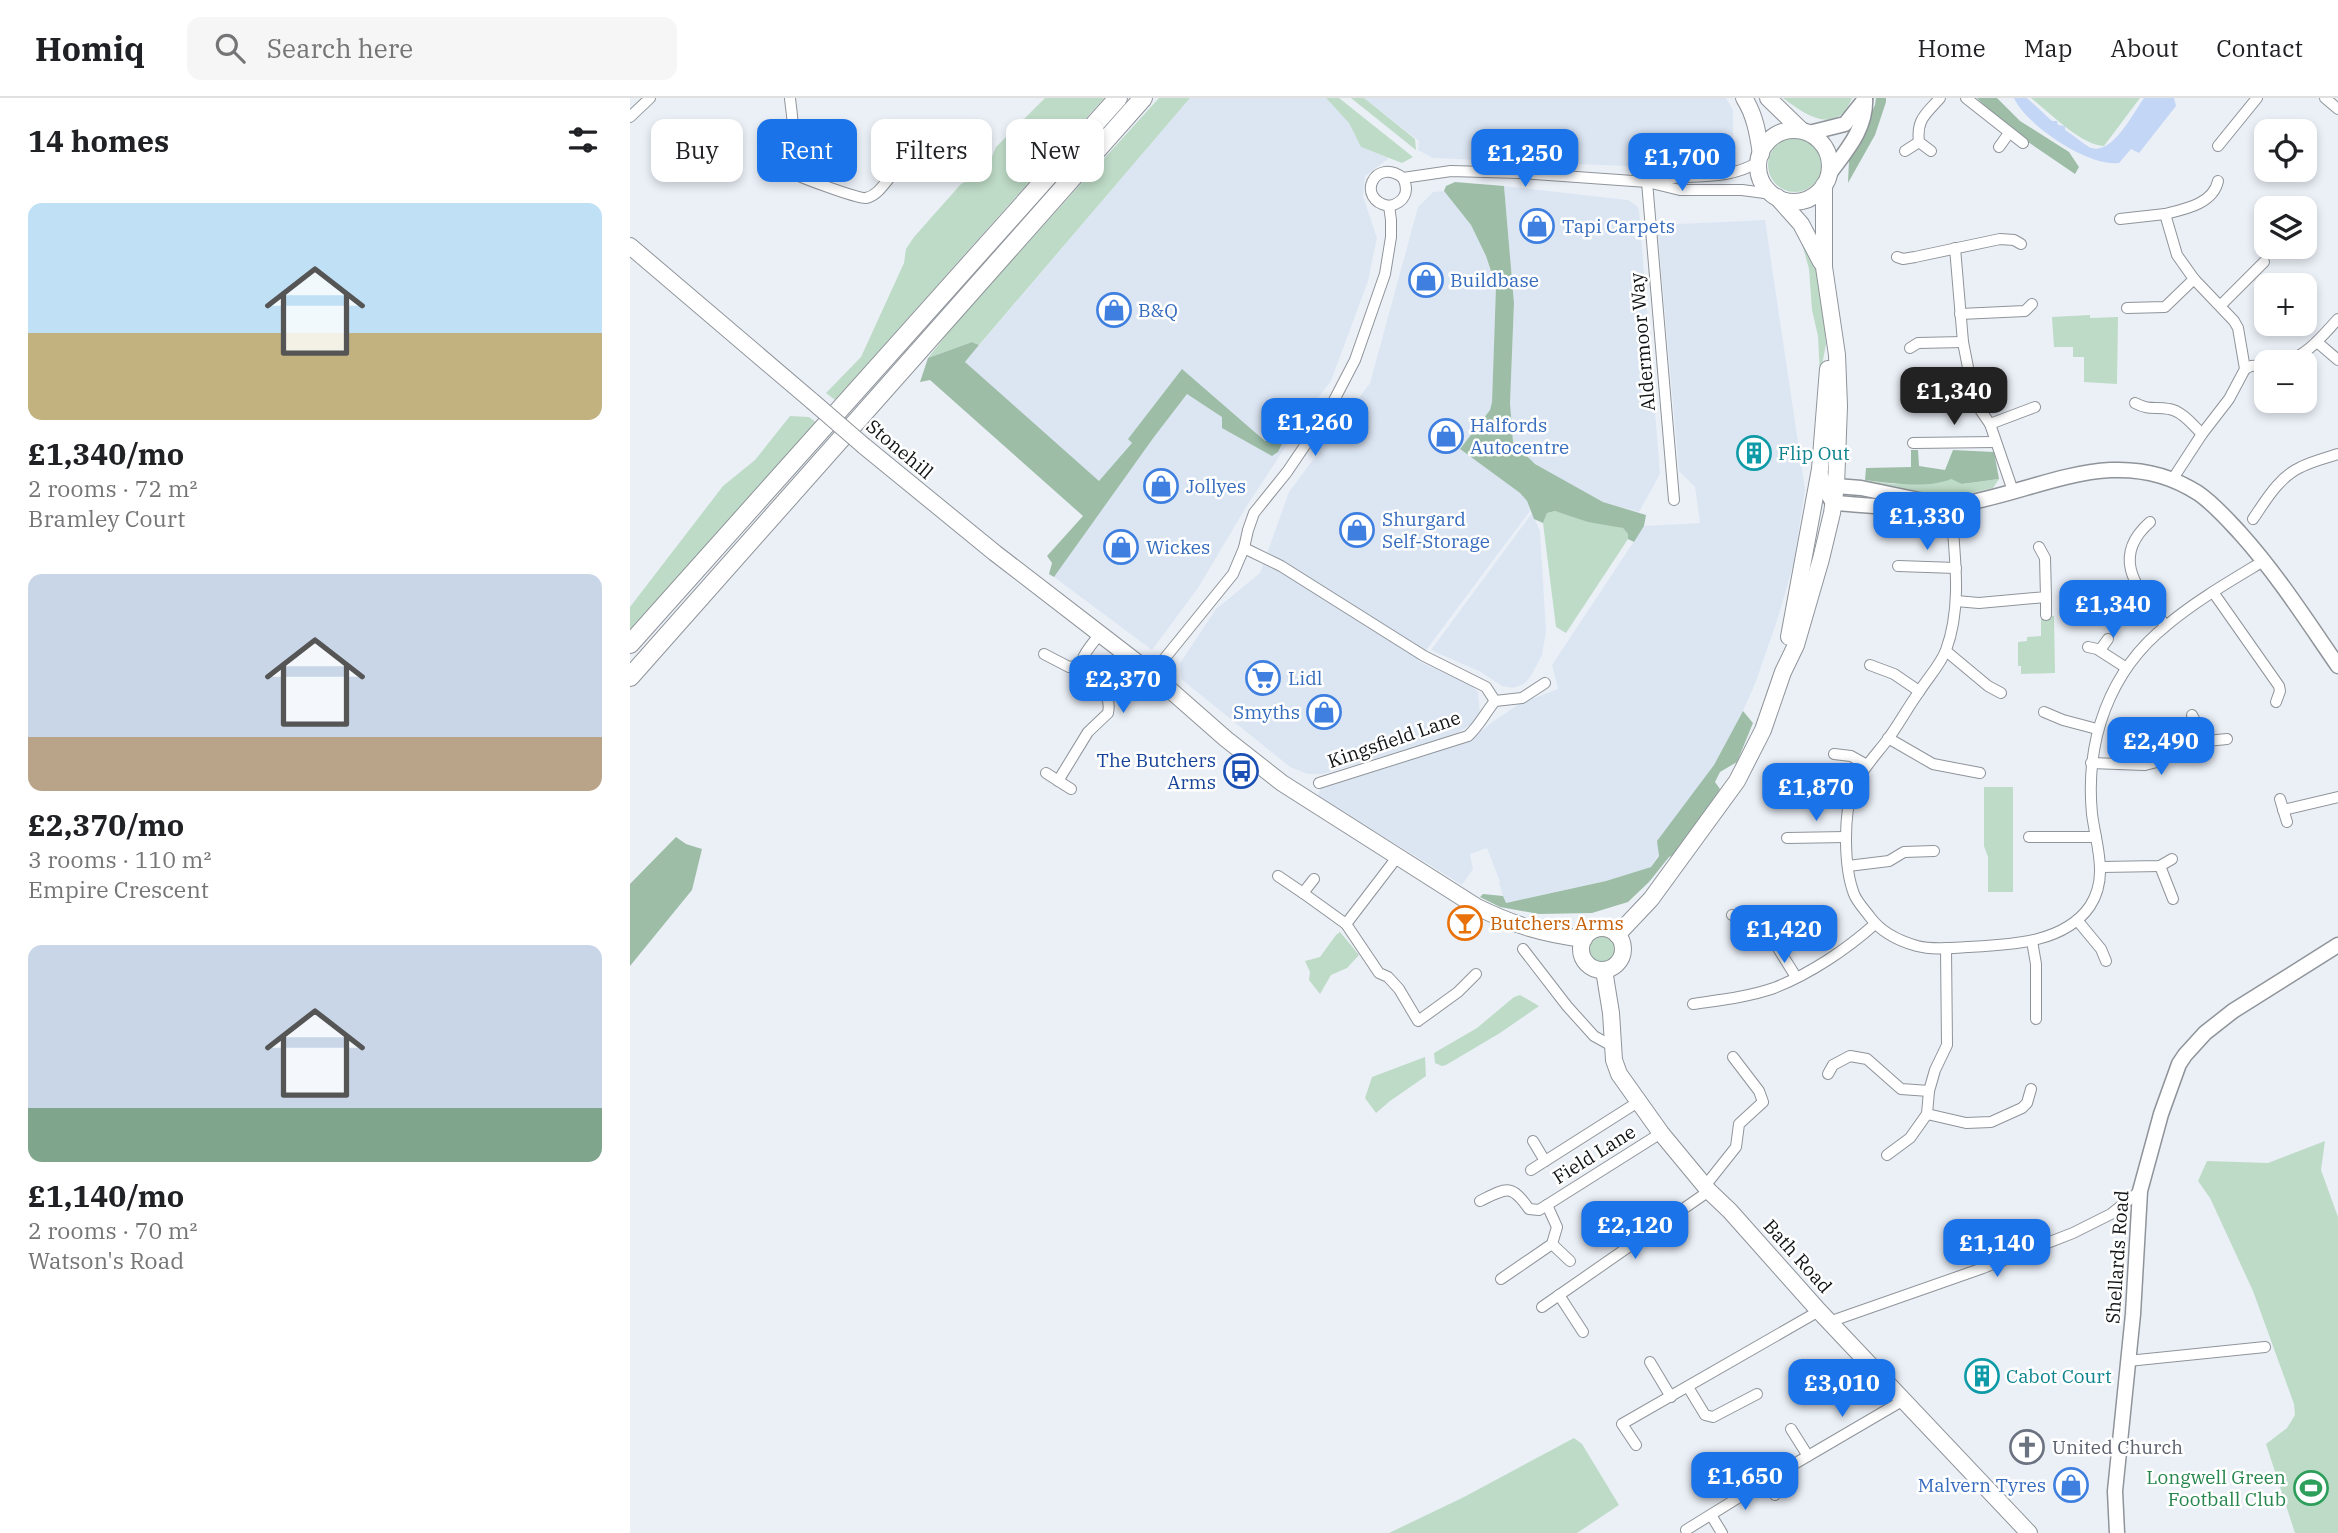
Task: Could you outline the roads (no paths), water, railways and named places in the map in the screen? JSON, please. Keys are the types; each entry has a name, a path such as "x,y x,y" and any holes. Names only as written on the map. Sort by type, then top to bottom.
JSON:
{"highway":[{"path":"630,644 1118,98"},
{"path":"630,677 1143,98"}],"main road":[{"path":"1744,98 1758,129 1759,174 1766,188 1801,224 1824,268"},
{"path":"1617,935 1656,893 1737,780 1763,730 1800,632 1821,559 1833,495 1839,406 1837,355 1824,268 1830,162 1827,150 1819,140 1805,132 1768,98"},
{"path":"1760,158 1764,146 1772,137 1788,130 1805,132"},
{"path":"1775,196 1787,200 1805,200 1815,194 1827,179"},
{"name":"Stonehill","path":"630,246 863,446 995,553 1152,674 1226,739 1282,783 1477,907 1507,922 1550,935 1584,939"},
{"path":"1783,672 1820,472 1831,317"},
{"path":"1797,596 1812,551 1820,515 1833,495"},
{"path":"1603,929 1617,935 1623,947 1622,956 1613,968 1592,968 1582,954 1584,939 1595,930 1603,929"},
{"name":"Bath Road","path":"1604,970 1611,1013 1614,1060 1619,1074 1661,1133 1707,1189 1902,1401 2029,1533"}],"street":[{"path":"630,117 650,98"},
{"path":"790,98 792,137 783,159 784,169 793,175 826,184 854,197 866,198 876,194 886,182"},
{"path":"1805,132 1829,130 1844,124 1865,98"},
{"path":"1827,179 1860,128 1866,111 1865,98"},
{"path":"1931,150 1919,142 1917,130 1924,115 1940,98"},
{"path":"1966,98 2023,143"},
{"path":"2218,146 2257,98"},
{"path":"2325,98 2338,109"},
{"path":"1999,147 2009,133"},
{"path":"1905,151 1919,142"},
{"path":"1647,182 1663,177 1712,176 1738,171 1760,158"},
{"path":"1387,171 1396,172 1406,184 1404,198 1389,206 1376,201 1371,194 1374,177 1387,171"},
{"path":"1402,178 1451,171 1647,182 1680,190 1742,190 1775,196"},
{"path":"2120,219 2165,214 2190,207 2215,192 2218,181"},
{"name":"Aldermoor Way","path":"1647,182 1674,500"},
{"path":"1152,674 1233,574 1254,513 1287,472 1329,410 1355,360 1385,274 1391,237 1389,206"},
{"path":"2165,214 2176,255 2238,328 2245,369 2229,399 2172,480"},
{"path":"1897,257 1915,257 2000,239 2014,240 2021,244"},
{"path":"1955,248 1963,342 1972,388 1979,408 1990,424 2013,491"},
{"path":"2221,305 2264,262"},
{"path":"2127,308 2165,307 2194,279"},
{"path":"1960,314 2025,311 2032,304"},
{"path":"2307,350 2338,319"},
{"path":"1910,348 1918,343 1963,342"},
{"path":"2317,342 2338,360"},
{"path":"2245,369 2254,367"},
{"path":"2135,403 2152,410 2168,408 2179,412 2202,434"},
{"path":"1990,424 2035,407"},
{"path":"1913,443 1995,442"},
{"path":"2253,519 2286,476 2300,467 2338,454"},
{"path":"1820,472 1825,489 1833,495 1861,488 1951,506 2097,470 2135,471 2172,480 2197,493 2219,510 2265,560 2338,666"},
{"path":"1951,506 1956,601 1946,651 1867,765 1853,791 1846,837 1854,896 1875,924 1897,939 1920,947 1946,948 2032,942 2077,920 2090,905 2102,867 2090,785 2097,729 2125,667 2165,625 2265,560"},
{"path":"2150,522 2138,532 2132,544 2131,573 2135,584 2165,625"},
{"path":"2039,547 2045,558 2046,615"},
{"path":"1244,548 1281,566 1424,656 1486,687 1495,701 1522,698 1545,683"},
{"path":"1898,566 1956,568"},
{"path":"2213,592 2279,686 2276,702"},
{"path":"1956,601 1979,603 2046,597"},
{"path":"1058,780 1088,732 1104,719 1110,707 1104,691 1085,680 1081,665 1084,656 1101,633"},
{"path":"2100,650 2108,639"},
{"path":"2088,647 2100,650 2125,667"},
{"path":"1946,651 1987,686 2001,692"},
{"path":"1044,654 1069,667 1081,665"},
{"path":"1870,665 1894,674 1919,691"},
{"name":"Kingsfield Lane","path":"1319,783 1468,736 1480,725 1495,701"},
{"path":"2044,712 2097,729"},
{"path":"2192,715 2201,732 2197,742"},
{"path":"1888,738 1933,764 1980,773"},
{"path":"2091,763 2145,765 2197,742 2227,739"},
{"path":"1834,754 1851,756 1867,765"},
{"path":"1046,773 1071,789"},
{"path":"2283,810 2338,797"},
{"path":"2280,799 2287,822"},
{"path":"1787,838 1846,837"},
{"path":"2029,837 2096,837"},
{"path":"1848,866 1889,861 1904,852 1934,851"},
{"path":"1346,925 1398,856"},
{"path":"2102,867 2160,866 2172,859"},
{"path":"2160,866 2173,899"},
{"path":"1278,876 1346,925 1379,973 1388,976 1399,989 1418,1021 1458,992 1476,974"},
{"path":"1303,893 1314,879"},
{"path":"1732,915 1757,923 1768,932 1796,976"},
{"path":"2077,920 2101,949 2106,961"},
{"path":"1693,1004 1748,995 1776,987 1847,948 1875,924"},
{"path":"2032,942 2036,964 2036,1019"},
{"name":"Shellards Road","path":"2117,1533 2115,1492 2128,1361 2140,1191 2161,1114 2185,1055 2205,1033 2233,1011 2338,945"},
{"path":"1887,1155 1910,1138 1927,1114 1929,1091 1935,1070 1947,1045 1946,948"},
{"path":"1523,949 1594,1036 1612,1046"},
{"path":"1828,1074 1833,1066 1850,1056 1867,1059 1901,1089 1929,1091"},
{"path":"1542,1307 1707,1189 1736,1147 1739,1124 1761,1107 1763,1102 1759,1091 1733,1057"},
{"path":"1927,1114 1966,1124 1991,1122 2022,1108 2028,1103 2031,1089"},
{"path":"1531,1170 1639,1102"},
{"name":"Field Lane","path":"1546,1205 1661,1133"},
{"path":"1533,1141 1545,1161"},
{"path":"1480,1201 1507,1189 1515,1191 1529,1209 1539,1210 1546,1205 1557,1227 1552,1244 1501,1279"},
{"path":"1636,1445 1622,1424 1758,1345 1824,1316 1983,1268 2073,1233 2111,1214 2140,1191"},
{"path":"1552,1244 1570,1261"},
{"path":"1559,1295 1583,1332"},
{"path":"2128,1361 2264,1347"},
{"path":"1650,1363 1671,1397"},
{"path":"1688,1387 1705,1415 1713,1418 1757,1394"},
{"path":"1686,1530 1902,1401"},
{"path":"1791,1429 1808,1457"},
{"path":"1766,1480 1775,1495"},
{"path":"1711,1515 1722,1533"}],"water":[{"path":"2014,98 2027,98 2052,121 2057,121 2058,125 2065,126 2065,130 2089,147 2097,149 2105,146 2121,132 2144,98 2174,98 2176,106 2139,153 2131,149 2119,163 2091,158 2059,142 2031,120"}],"place":[{"name":"Tapi Carpets","path":"1537,226"},
{"name":"Buildbase","path":"1426,280"},
{"name":"B&Q","path":"1114,310"},
{"name":"Halfords Autocentre","path":"1446,436"},
{"name":"Flip Out","path":"1754,453"},
{"name":"Jollyes","path":"1161,486"},
{"name":"Shurgard Self-Storage","path":"1357,530"},
{"name":"Wickes","path":"1121,547"},
{"name":"Lidl","path":"1263,678"},
{"name":"Smyths","path":"1324,712"},
{"name":"The Butchers Arms","path":"1241,771"},
{"name":"Butchers Arms","path":"1465,923"},
{"name":"Cabot Court","path":"1982,1376"},
{"name":"United Church","path":"2027,1447"},
{"name":"Malvern Tyres","path":"2071,1485"},
{"name":"Longwell Green Football Club","path":"2311,1488"}]}
